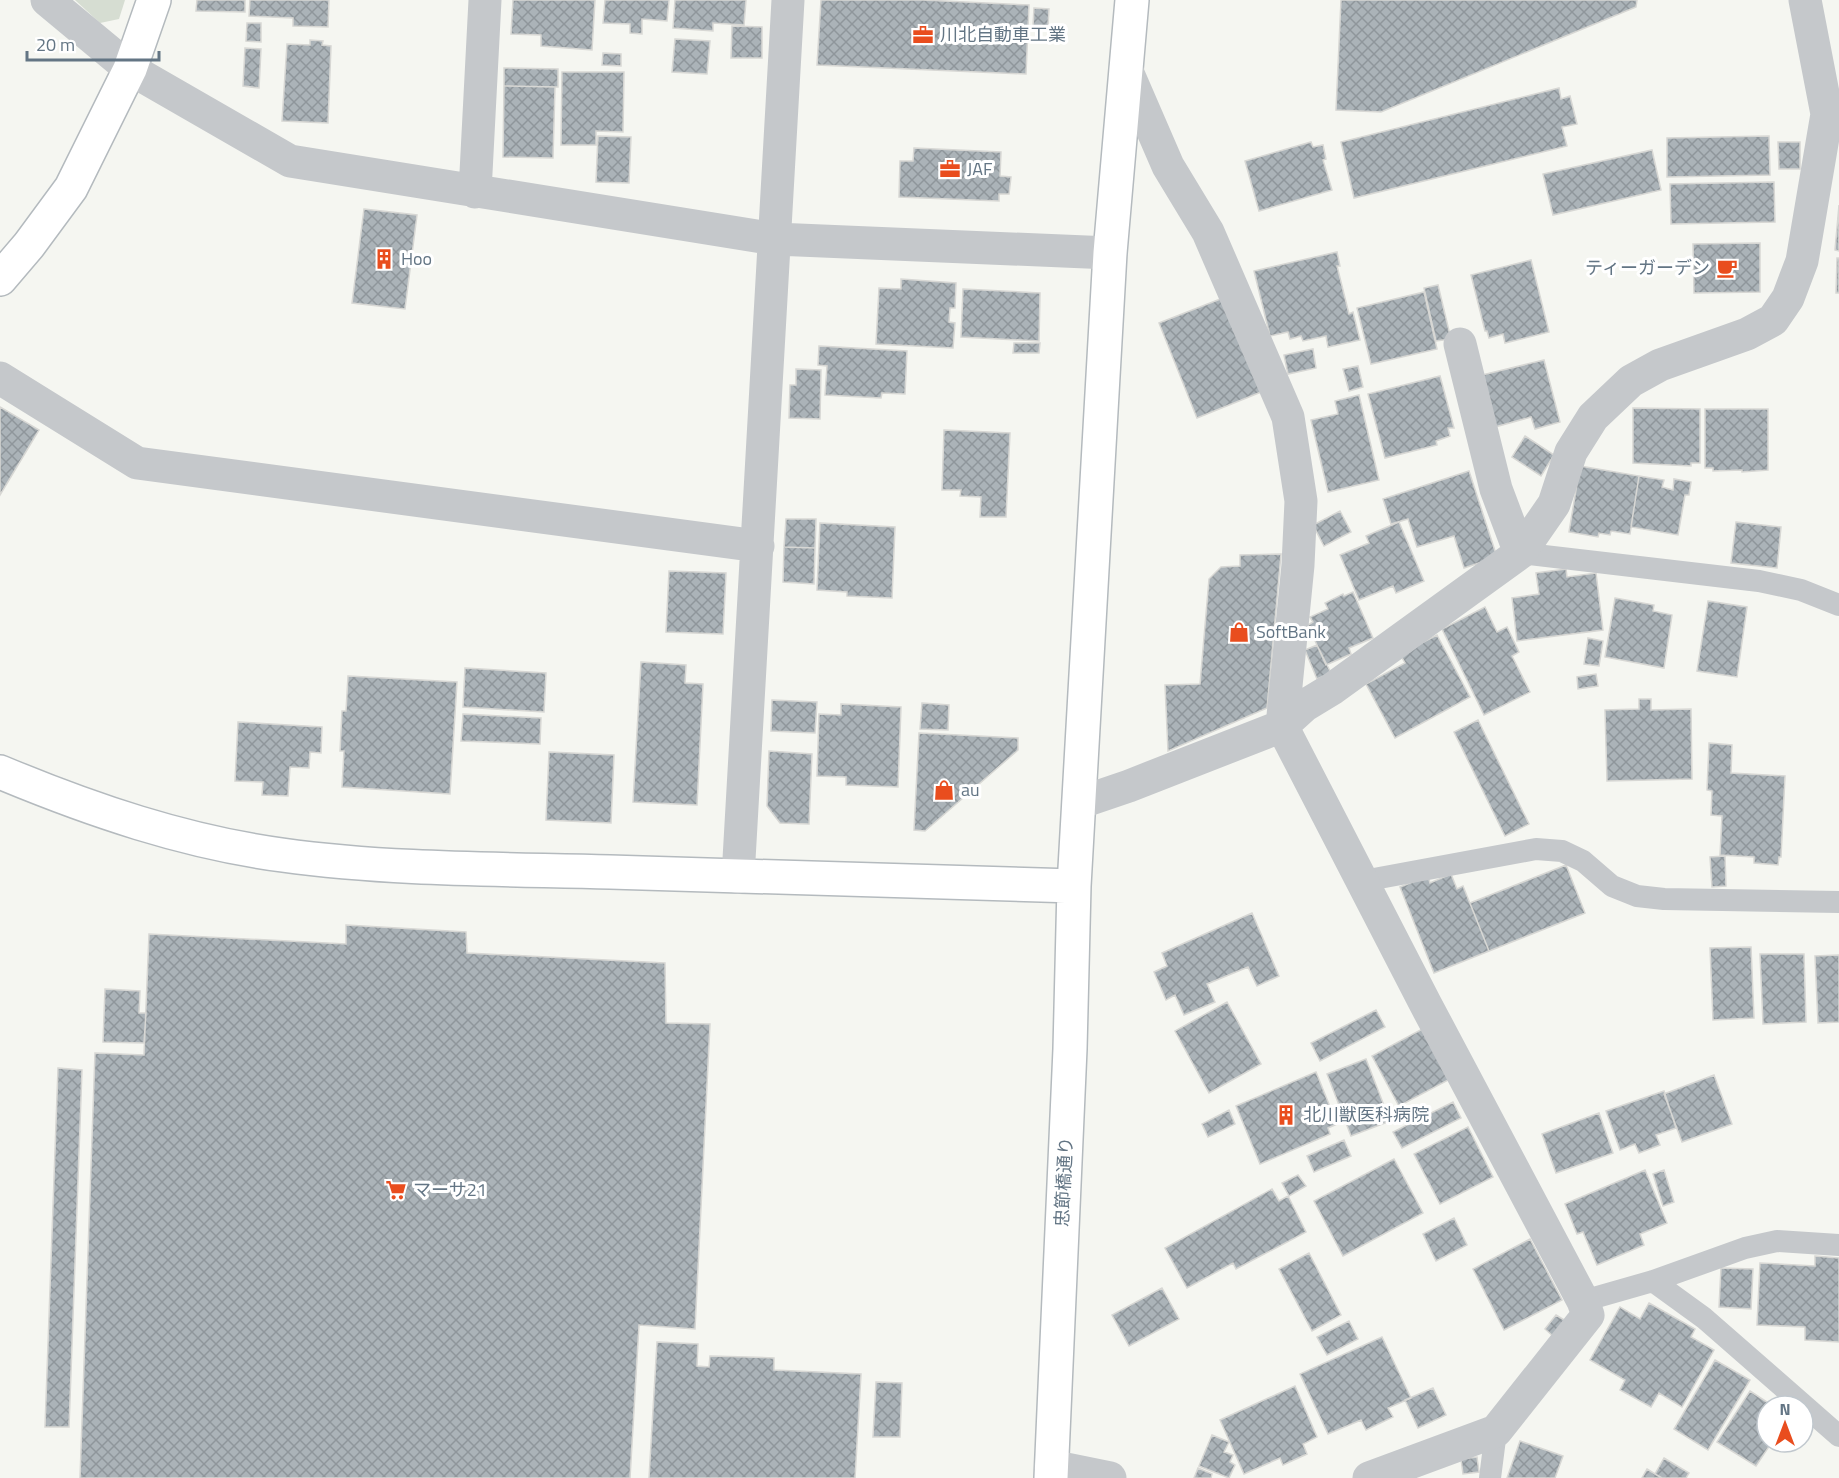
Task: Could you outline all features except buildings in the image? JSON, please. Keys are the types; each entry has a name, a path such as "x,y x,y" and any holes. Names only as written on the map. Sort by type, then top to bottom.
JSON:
{"street":[{"path":"47,0 130,69 290,160 475,192 776,239 1110,253"},
{"path":"0,279 29,245 71,188 130,69 154,0"},
{"path":"475,192 485,0"},
{"path":"738,877 788,0"},
{"name":"忠節橋通り","path":"1051,1472 1070,1049 1074,886 1110,253 1132,0"},
{"path":"1079,802 1129,786 1282,726 1304,705 1332,689 1520,553 1554,504 1571,452 1593,417 1631,381 1660,365 1747,334 1773,320 1788,298 1802,261 1827,114 1805,0"},
{"path":"1126,69 1168,166 1208,232 1288,417 1301,501 1298,565 1282,726 1588,1315 1496,1431 1369,1478"},
{"path":"1460,344 1496,489 1520,553"},
{"path":"0,378 137,463 758,546"},
{"path":"0,772 72,802 176,834 281,855 367,864 1074,886"},
{"path":"1051,1472 1110,1478"}],"lane":[{"path":"1520,553 1759,581 1801,590 1839,605"},
{"path":"1363,881 1536,849 1562,851 1583,861 1612,886 1637,896 1664,899 1839,902"},
{"path":"1582,1301 1653,1281 1745,1248 1777,1241 1839,1245"},
{"path":"1653,1281 1704,1318 1839,1436"},
{"path":"1490,1478 1496,1431"}],"shaded area":[{"path":"75,0 125,0 119,19 100,23"}],"place":[{"name":"川北自動車工業","path":"923,35"},
{"name":"JAF","path":"950,169"},
{"name":"Hoo","path":"384,259"},
{"name":"ティーガーデン","path":"1727,268"},
{"name":"SoftBank","path":"1239,632"},
{"name":"au","path":"944,790"},
{"name":"北川獣医科病院","path":"1286,1115"},
{"name":"マーサ21","path":"396,1190"}]}
